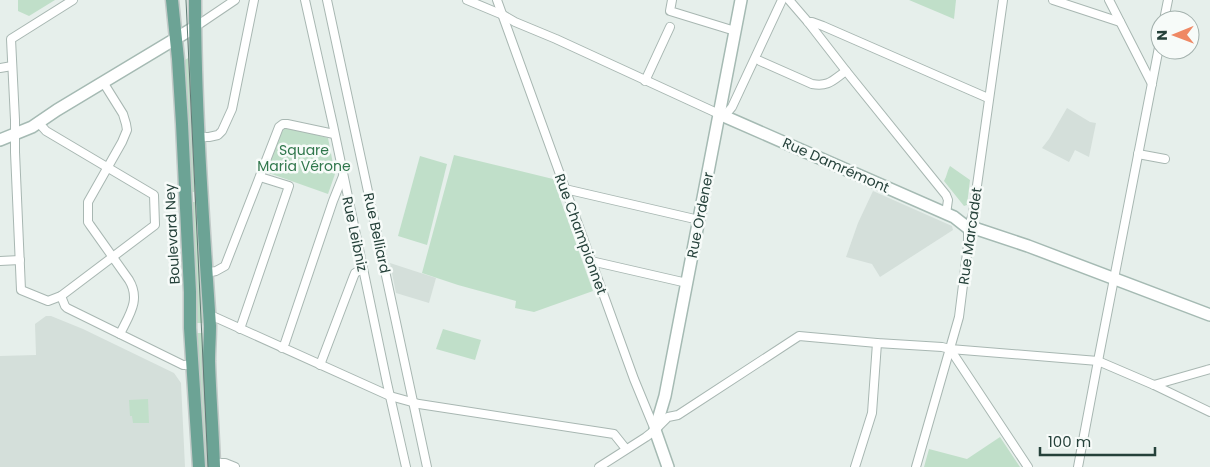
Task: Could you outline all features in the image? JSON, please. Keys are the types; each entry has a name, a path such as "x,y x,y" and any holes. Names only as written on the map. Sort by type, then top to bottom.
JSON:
{"main road":[{"name":"Boulevard Ney","path":"172,0 182,124 190,328 199,467"},
{"path":"195,0 198,138 210,327 209,360 214,465"}],"street":[{"path":"38,122 46,131 154,195 155,225 61,296 48,301 21,290 11,39 73,0"},
{"path":"0,140 32,127 195,27 235,0"},
{"path":"198,138 218,135 222,131 232,109 254,0"},
{"name":"Rue Leibniz","path":"305,0 406,467"},
{"name":"Rue Belliard","path":"327,0 428,467"},
{"name":"Rue Damrémont","path":"467,0 719,114 954,217 968,228 977,229 1028,246 1210,315"},
{"name":"Rue Championnet","path":"497,0 634,379 668,467"},
{"path":"672,0 670,11 735,32"},
{"name":"Rue Ordener","path":"655,430 665,396 741,0"},
{"path":"719,114 727,113 732,107 782,0"},
{"path":"789,0 946,195 948,200 946,214"},
{"name":"Rue Marcadet","path":"916,467 959,317 968,245 968,228 972,214 1003,0"},
{"path":"1053,0 1120,22"},
{"path":"1109,0 1152,84"},
{"path":"808,22 823,26 988,98"},
{"path":"645,80 670,27"},
{"path":"1078,467 1157,60"},
{"path":"760,61 820,86 829,84 846,71"},
{"path":"0,68 12,66"},
{"path":"104,82 123,114 127,127 125,136 88,202 88,222 129,280 135,294 134,304 120,334"},
{"path":"206,273 216,271 225,266 279,126 287,124 334,134"},
{"path":"1138,154 1165,159"},
{"path":"282,348 286,343 343,176"},
{"path":"240,329 289,186 260,177"},
{"path":"565,189 699,220"},
{"path":"0,261 20,260"},
{"path":"591,261 687,283"},
{"path":"320,365 353,278 362,269"},
{"path":"61,296 67,308 183,365 192,365"},
{"path":"208,314 390,396 413,403 614,434 626,449"},
{"path":"599,467 655,430 668,417 678,415 799,336 1098,361 1210,412"},
{"path":"855,467 872,413 877,343"},
{"path":"950,349 1028,467"},
{"path":"1154,386 1210,369"},
{"path":"214,465 225,463 234,467"}],"shaded area":[{"path":"1067,108 1090,122 1096,123 1089,157 1075,150 1069,162 1042,148"},
{"path":"873,191 952,226 953,230 880,277 872,264 846,257 858,223"},
{"path":"390,263 436,278 429,303 396,293"},
{"path":"46,316 51,316 83,329 174,373 181,383 185,467 0,467 0,356 36,355 35,324"}],"green space":[{"path":"18,0 55,0 29,16 18,11"},
{"path":"909,0 956,0 954,19"},
{"path":"190,57 198,192 187,192 183,61"},
{"name":"Square Maria Vérone","path":"288,128 328,138 335,174 328,194 266,172 281,133 284,129"},
{"path":"454,155 553,179 593,291 534,312 515,308 516,301 422,273"},
{"path":"420,156 447,164 427,245 398,236"},
{"path":"950,166 970,180 967,205 964,206 944,181"},
{"path":"188,202 198,202 205,323 193,323"},
{"path":"443,329 481,340 475,360 436,349"},
{"path":"194,333 206,333 211,467 202,467"},
{"path":"148,399 149,423 133,423 132,416 130,416 129,400"},
{"path":"1000,437 1020,467 924,467 929,449 967,459"}],"tram line":[{"path":"186,0 208,467"}]}
